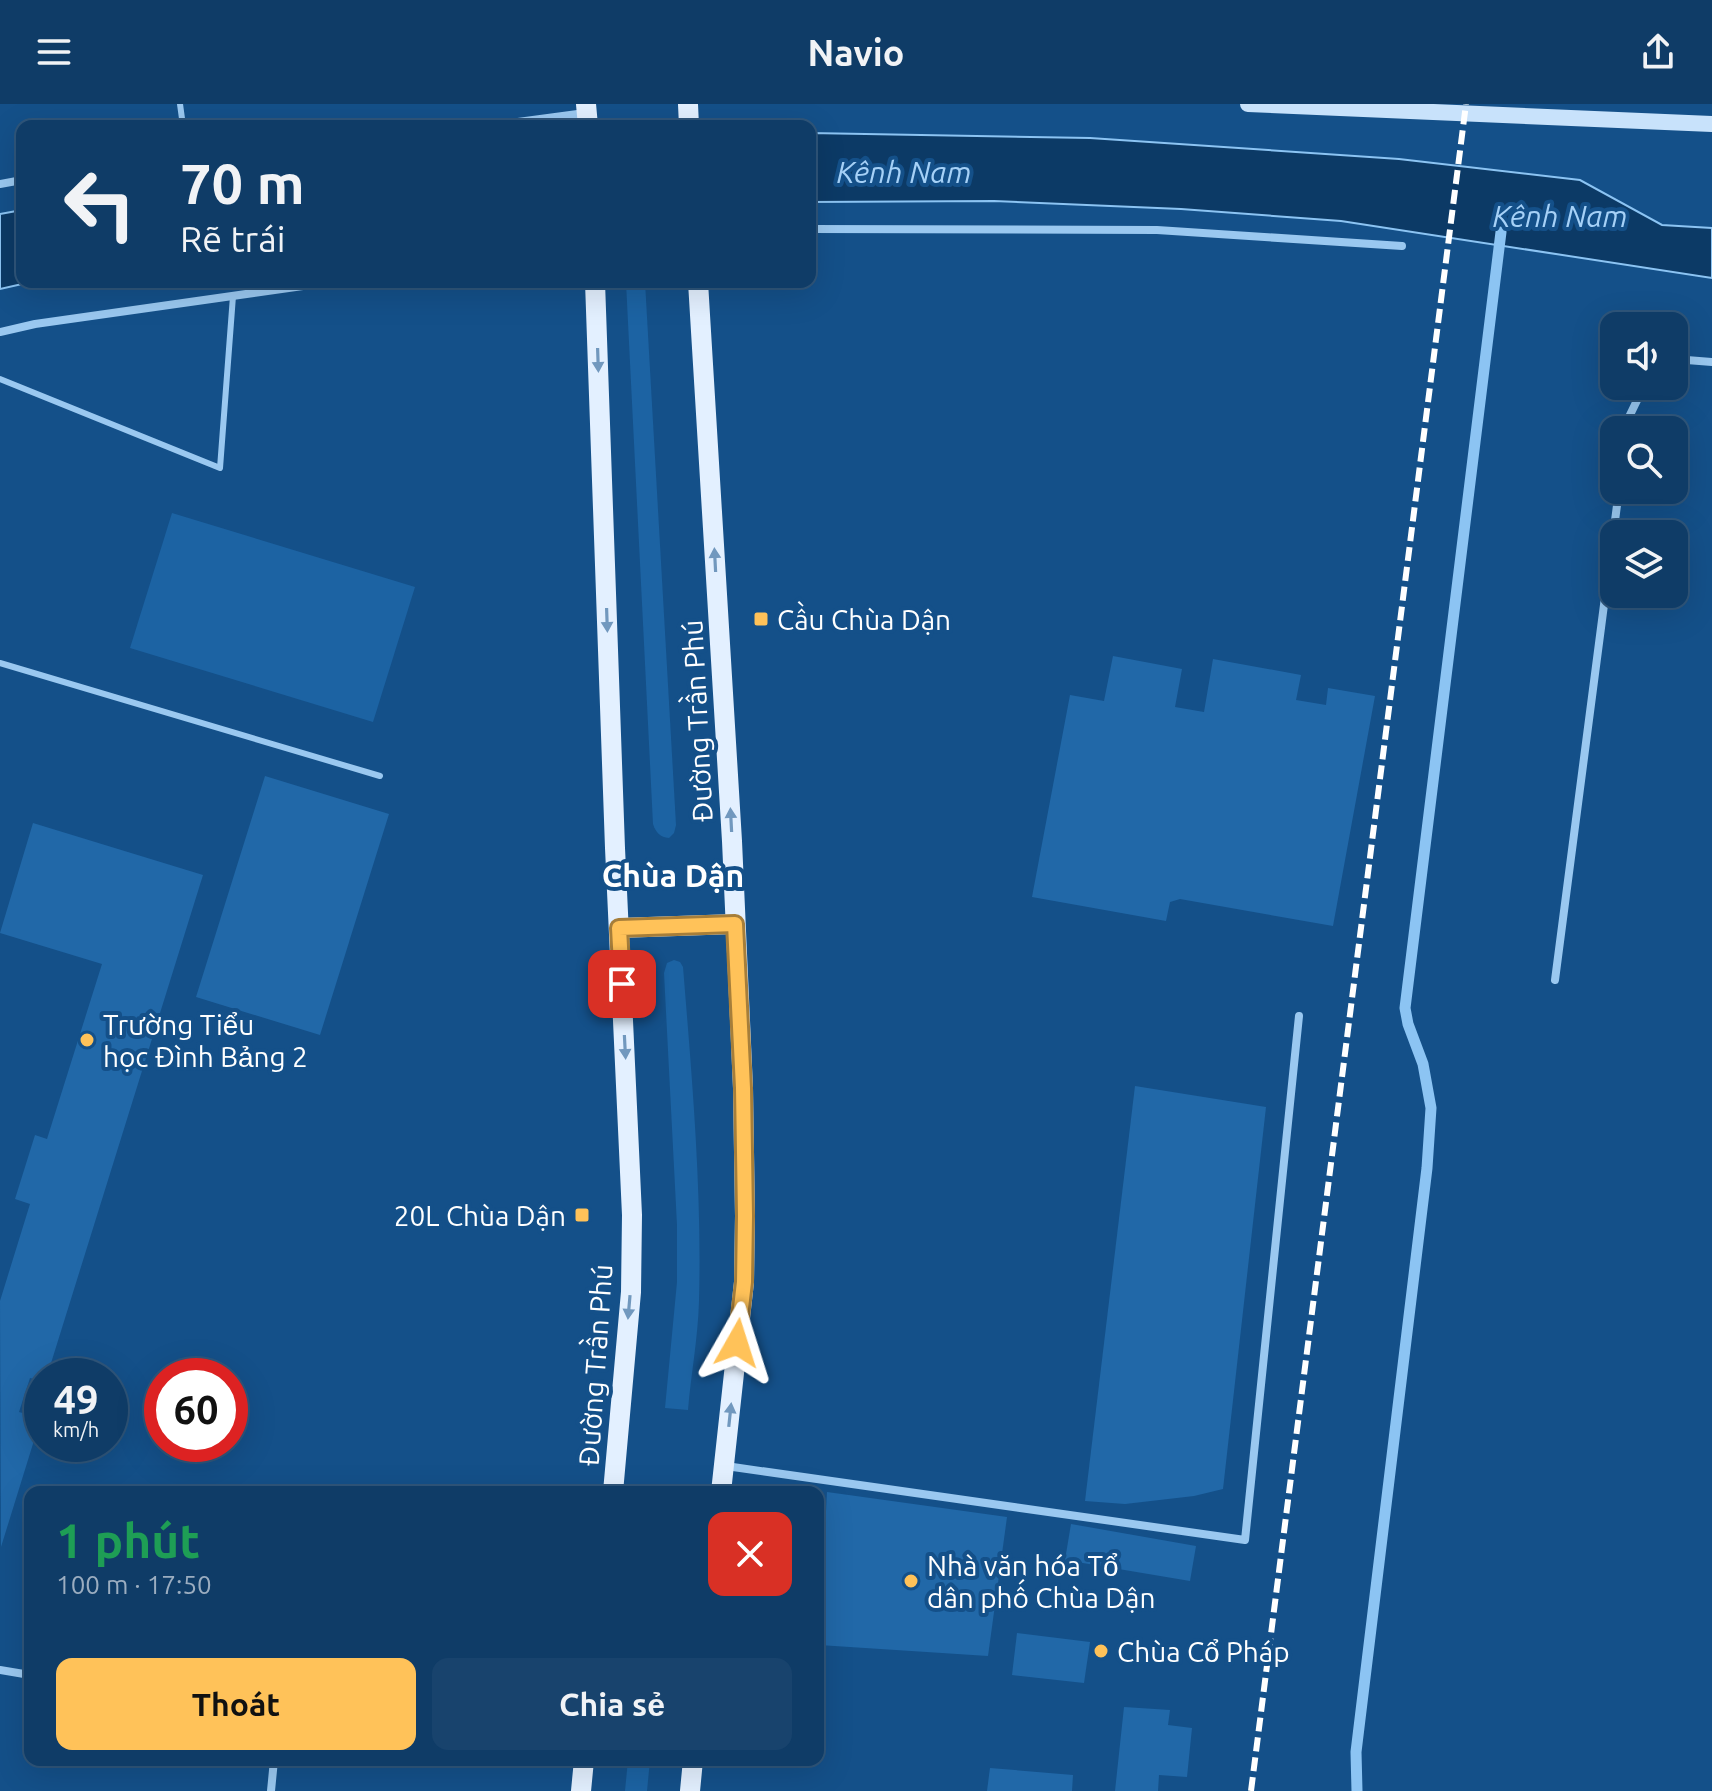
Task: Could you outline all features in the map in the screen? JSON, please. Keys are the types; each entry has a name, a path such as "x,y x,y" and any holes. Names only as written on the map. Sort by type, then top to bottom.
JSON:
{"main road":[{"path":"1248,104 1712,124"},
{"name":"Đường Trần Phú","path":"595,288 614,832 632,1215 631,1292 614,1486"},
{"name":"Đường Trần Phú","path":"698,288 732,841 743,1088 744,1282 722,1486"},
{"path":"619,928 735,924"},
{"path":"581,1791 583,1766"},
{"path":"690,1791 692,1766"}],"street":[{"path":"537,120 587,114"},
{"path":"816,229 1157,230 1402,246"},
{"path":"0,332 35,324 289,288"},
{"path":"1688,360 1712,362"},
{"path":"1555,980 1617,504"},
{"path":"725,1466 1245,1540 1299,1016"},
{"path":"0,1670 24,1674"},
{"path":"271,1791 273,1766"}],"lane":[{"path":"0,379 220,468 233,296"},
{"path":"0,663 380,776"}],"shaded area":[{"path":"626,288 645,288 676,825 669,838 659,834 653,824"},
{"path":"172,513 415,587 373,722 130,648"},
{"path":"674,960 683,967 699,1218 698,1315 688,1410 665,1408 677,1282 677,1225 664,973 667,963"},
{"path":"627,1766 649,1766 647,1791 625,1791"}],"water":[{"name":"Kênh Nam","path":"816,133 1090,138 1399,159 1580,180 1662,225 1712,228 1712,278 1341,221 1181,209 994,201 816,202"},
{"path":"16,211 16,285 0,289 0,214"}],"building":[{"path":"1113,656 1182,669 1175,707 1204,712 1213,659 1301,675 1296,700 1326,705 1328,688 1375,696 1333,926 1180,899 1170,902 1166,921 1032,897 1070,695 1104,701"},
{"path":"265,776 389,814 320,1035 196,997"},
{"path":"33,823 203,875 53,1358 24,1358 24,1397 19,1412 24,1413 24,1462 27,1462 1,1547 0,1301 30,1204 15,1199 35,1135 47,1139 102,964 0,933"},
{"path":"1135,1086 1266,1107 1223,1489 1194,1496 1125,1504 1085,1501"},
{"name":"Nhà văn hóa Tổ dân phố Chùa Dận","path":"827,1492 1007,1517 988,1656 824,1645"},
{"path":"1071,1524 1196,1546 1190,1581 1065,1560"},
{"path":"1017,1633 1090,1642 1084,1683 1012,1675"},
{"path":"1124,1707 1170,1710 1168,1725 1192,1728 1187,1777 1159,1775 1158,1791 1115,1791"},
{"path":"990,1768 1073,1775 1072,1791 987,1791"}],"waterway":[{"path":"1357,1791 1356,1752 1427,1168 1431,1108 1423,1064 1405,1008 1501,232"}],"railway":[{"path":"1251,1791 1466,104"}],"place":[{"name":"Cầu Chùa Dận","path":"761,619"},
{"name":"Trường Tiểu học Đình Bảng 2","path":"87,1040"},
{"name":"20L Chùa Dận","path":"582,1215"},
{"name":"Nhà văn hóa Tổ dân phố Chùa Dận","path":"911,1581"},
{"name":"Chùa Cổ Pháp","path":"1101,1651"}],"district":[{"name":"Chùa Dận","path":"673,875"}],"route":[{"path":"622,984 619,928 735,924 745,1216 744,1282 737,1343"}]}
